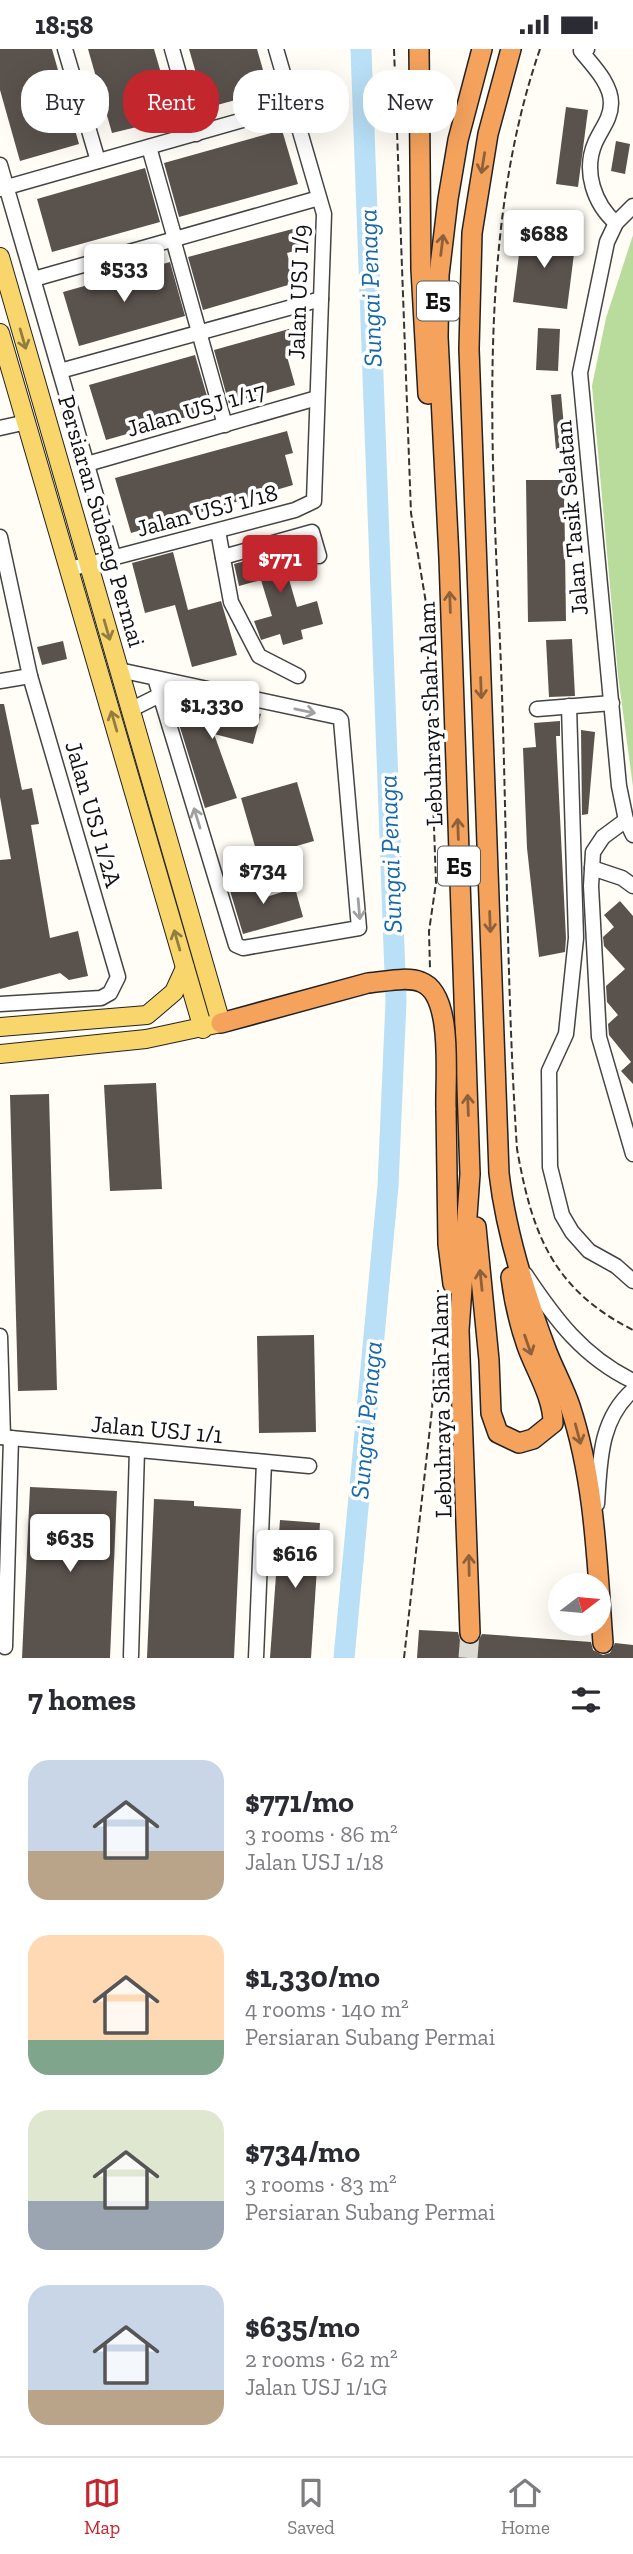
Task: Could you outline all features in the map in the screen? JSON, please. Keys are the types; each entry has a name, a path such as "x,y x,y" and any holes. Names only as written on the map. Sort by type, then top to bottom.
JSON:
{"highway":[{"path":"419,49 425,361 449,558"},
{"name":"Lebuhraya Shah Alam","path":"470,1633 459,1330 470,1174 449,558 438,337 439,275 458,140 482,49"},
{"name":"E5","path":"511,49 488,134 472,233 468,349 503,1206 531,1309 569,1405 580,1443 595,1528"},
{"path":"212,1026 368,983 407,979 421,982 434,990 443,1008 448,1244 459,1330"},
{"path":"470,1174 489,1360 491,1413 498,1433 519,1443 545,1432 553,1423 553,1410 527,1345 515,1304 503,1206"},
{"path":"595,1528 603,1643"}],"main road":[{"name":"Persiaran Subang Permai","path":"2,268 119,670 212,1026"},
{"name":"Persiaran Subang Permai","path":"0,333 185,968 212,1026"},
{"path":"0,1027 147,1015 174,992 185,968"},
{"path":"0,1054 62,1049 212,1026"}],"street":[{"path":"65,49 98,161"},
{"path":"172,49 196,134"},
{"name":"Jalan USJ 1/9","path":"276,49 282,70"},
{"path":"587,49 581,51 597,71 611,102 607,123 594,145 590,186 604,212 616,222"},
{"path":"3,188 233,123"},
{"name":"Jalan USJ 1/9","path":"300,133 324,215 314,501"},
{"path":"149,147 225,425"},
{"path":"0,165 3,188 34,279 114,558"},
{"path":"34,279 319,198"},
{"name":"Jalan Tasik Selatan","path":"633,206 616,222 607,242 580,373 611,703 626,820 633,835"},
{"path":"60,371 321,299"},
{"name":"Jalan USJ 1/17","path":"87,464 317,398"},
{"path":"0,428 27,422"},
{"name":"Jalan USJ 1/18","path":"70,569 295,510 314,501"},
{"path":"218,531 231,602 259,656 298,675"},
{"path":"223,557 312,532 319,556"},
{"name":"Jalan USJ 1/2A","path":"0,537 30,676 118,977 110,993 101,998 0,1004"},
{"path":"119,670 155,678 341,720 359,928 243,948 236,945 155,678"},
{"path":"0,681 30,676"},
{"path":"130,710 160,695"},
{"path":"537,709 611,703"},
{"path":"569,706 576,938 566,1034 549,1071 550,1167 562,1215 572,1232 589,1251 616,1266 633,1281"},
{"path":"626,820 603,837 593,852 592,868 599,1037 633,1154"},
{"path":"592,868 622,878 633,886"},
{"path":"517,1261 555,1319 574,1339 597,1362 633,1381"},
{"path":"0,1336 5,1437 5,1647"},
{"path":"595,1528 601,1449 608,1420 620,1402 633,1390"},
{"name":"Jalan USJ 1/1","path":"5,1437 309,1466"},
{"path":"131,1656 137,1450"},
{"path":"257,1658 264,1462"}],"path":[{"path":"394,49 411,513 426,603 436,883 429,931 431,978"},
{"path":"540,49 513,148 503,216 495,338 496,533 517,1149 530,1214 551,1261 584,1298 633,1330"},
{"path":"404,1658 432,1410 438,1287"}],"green space":[{"path":"633,235 633,787 618,675 592,386 606,318"}],"building":[{"path":"0,49 52,49 58,70 21,70 21,133 76,133 79,144 20,161 0,90"},
{"path":"88,49 154,49 160,70 123,70 123,130 112,133 109,122 109,70 94,70"},
{"path":"189,49 257,49 263,70 233,70 233,101 219,104 219,70 195,70"},
{"path":"566,107 588,110 578,187 556,184"},
{"path":"271,133 283,133 298,184 179,217 164,163"},
{"path":"616,141 630,144 625,174 611,171"},
{"path":"145,168 160,222 52,252 37,199"},
{"path":"300,227 306,248 287,253 295,283 203,310 188,257"},
{"path":"522,231 576,238 567,309 513,302"},
{"path":"170,262 185,316 79,346 63,292"},
{"path":"538,328 560,329 558,371 536,370"},
{"path":"289,329 295,350 286,353 295,385 229,404 214,350"},
{"path":"195,355 211,410 106,440 89,385"},
{"path":"561,394 566,449 556,450 551,395"},
{"path":"287,431 293,453 285,455 293,485 131,533 115,478"},
{"path":"526,480 564,480 566,621 528,622"},
{"path":"300,546 307,570 288,576 297,607 317,601 323,624 301,630 303,639 283,645 280,634 261,640 254,621 272,616 261,580 239,586 234,564"},
{"path":"173,552 188,610 221,601 237,655 192,667 175,605 145,613 132,563"},
{"path":"572,639 575,696 549,697 546,640"},
{"path":"63,641 67,659 42,665 37,647"},
{"path":"181,693 261,714 253,744 214,734 237,798 205,808 170,695"},
{"path":"0,704 4,704 22,790 32,788 39,824 31,825 50,938 78,931 88,976 69,980 60,973 0,989 0,860 11,859 0,797"},
{"path":"560,721 560,736 556,736 565,952 539,957 527,848 523,748 536,747 534,723"},
{"path":"581,730 595,732 588,814 582,815"},
{"path":"297,782 314,841 258,857 241,798"},
{"path":"256,876 263,898 295,888 303,917 243,934 228,884"},
{"path":"620,901 633,916 633,1084 621,1071 631,1062 609,1035 608,1024 618,1015 607,1002 606,986 625,969 604,946 603,937 614,927 604,915"},
{"path":"156,1083 162,1189 110,1191 104,1085"},
{"path":"49,1094 57,1390 18,1391 10,1095"},
{"path":"314,1335 316,1432 259,1433 257,1336"},
{"path":"30,1487 117,1491 110,1658 22,1658"},
{"path":"154,1499 194,1501 194,1506 241,1509 234,1658 147,1658"},
{"path":"280,1520 320,1523 311,1658 270,1658"},
{"path":"419,1630 458,1632 460,1640 470,1645 477,1643 482,1634 591,1642 593,1650 603,1655 610,1653 615,1643 633,1645 633,1658 417,1658"}],"waterway":[{"name":"Sungai Penaga","path":"344,1658 388,1186 396,1001 361,49"}],"tunnel":[{"path":"468,1658 470,1633"}]}
